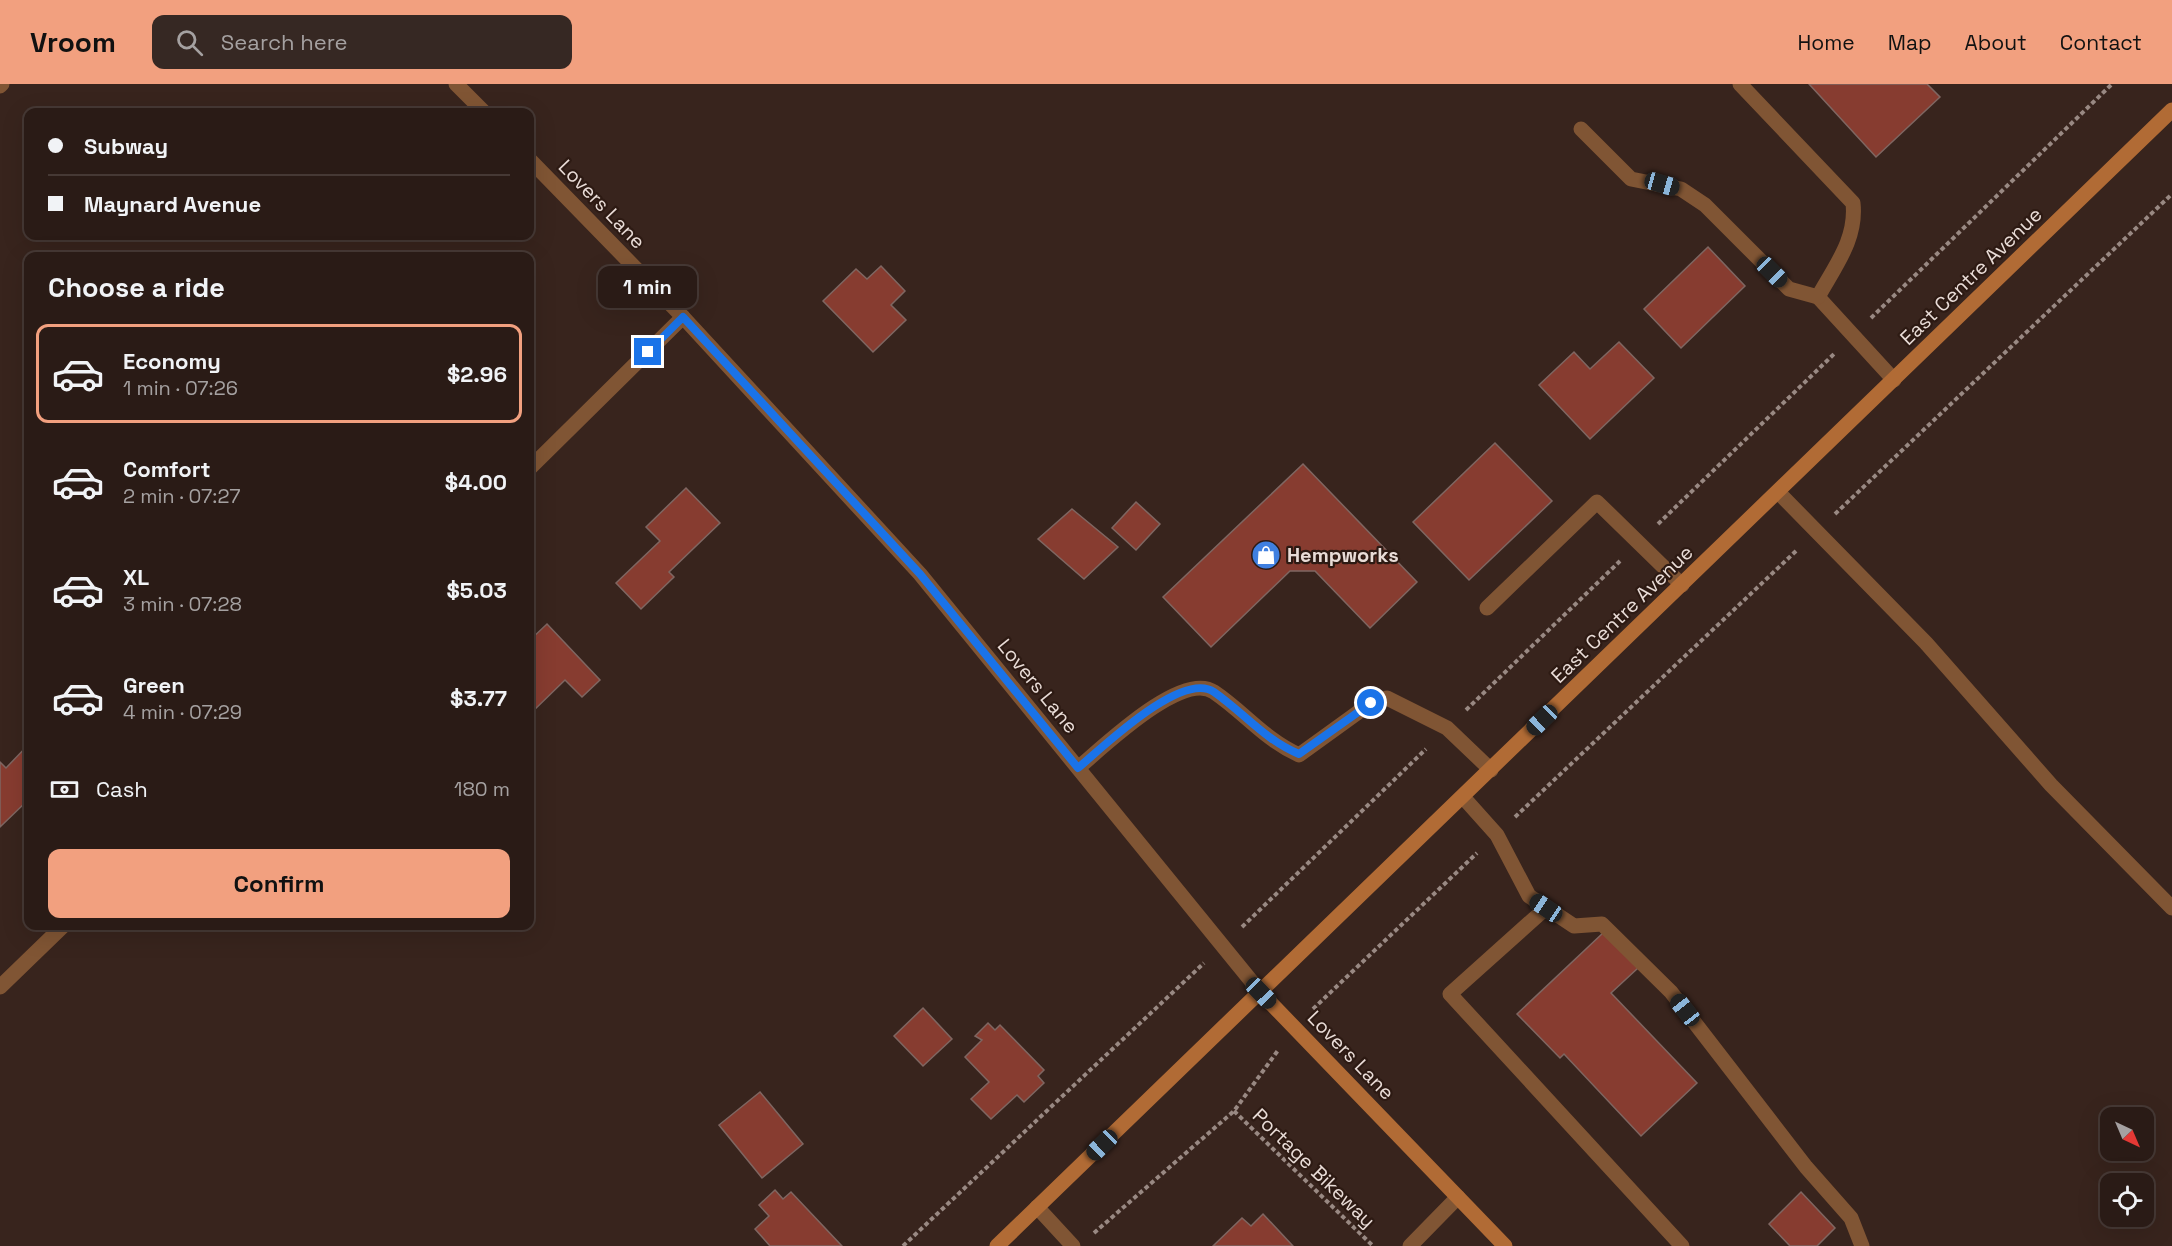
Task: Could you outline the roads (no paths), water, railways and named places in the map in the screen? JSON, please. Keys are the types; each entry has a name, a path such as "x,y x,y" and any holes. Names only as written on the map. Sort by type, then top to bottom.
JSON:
{"main road":[{"name":"East Centre Avenue","path":"997,1246 2172,110"},
{"name":"Lovers Lane","path":"1261,993 1505,1246"}],"street":[{"path":"456,84 480,108"},
{"path":"1740,84 1853,203 1855,221 1848,244 1818,297"},
{"path":"1581,129 1631,179 1681,189 1705,205 1789,289 1818,297 1894,380"},
{"name":"Lovers Lane","path":"534,164 683,317 920,574 1261,993"},
{"path":"534,464 683,317"},
{"path":"1778,492 1926,643 2051,785 2172,908"},
{"path":"1487,608 1597,502 1640,541 1682,585"},
{"path":"1078,768 1162,699 1192,690 1211,690 1276,745 1299,754 1371,703 1387,698 1447,728 1491,770"},
{"path":"1463,797 1497,835 1529,896 1574,926 1602,924 1671,992 1806,1167 1851,1218 1862,1246"},
{"path":"1546,908 1450,994 1682,1246"},
{"path":"0,987 59,930"},
{"path":"1410,1246 1458,1197"},
{"path":"1037,1207 1073,1246"}],"place":[{"name":"Hempworks","path":"1266,555"}]}
